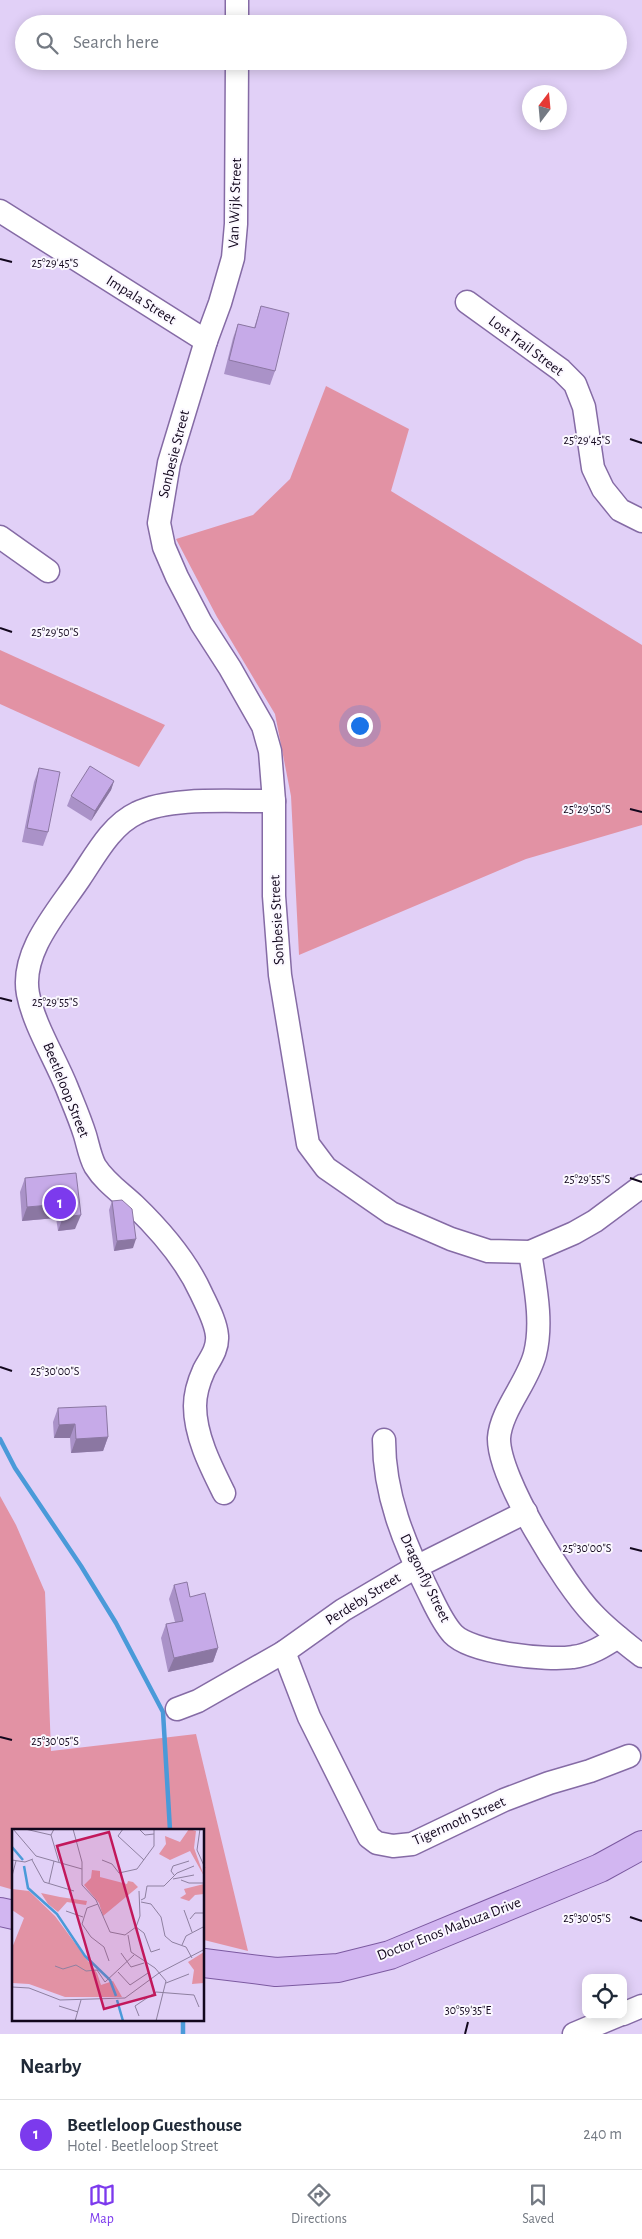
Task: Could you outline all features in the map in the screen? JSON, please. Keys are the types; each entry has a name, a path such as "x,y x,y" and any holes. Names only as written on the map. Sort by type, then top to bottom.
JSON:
{"main road":[{"name":"Doctor Enos Mabuza Drive","path":"212,1965 276,1972 329,1969 390,1955 600,1868 642,1844"},
{"name":"Doctor Enos Mabuza Drive","path":"600,1868 642,1857"}],"street":[{"path":"237,0 237,15"},
{"name":"Van Wijk Street","path":"206,341 220,303 233,258 236,224 237,70"},
{"name":"Impala Street","path":"0,211 206,341"},
{"name":"Lost Trail Street","path":"467,302 561,370 575,384 584,407 593,468 603,489 620,510 642,521"},
{"name":"Sonbesie Street","path":"206,341 169,463 159,523 164,547 177,577 201,623 230,668 263,726 270,751 274,801 274,896 280,975 308,1144 326,1168 391,1213 451,1239 488,1251 530,1252 574,1233 641,1190"},
{"path":"0,537 48,571"},
{"name":"Beetleloop Street","path":"224,1493 209,1462 200,1433 195,1407 198,1387 214,1355 217,1337 211,1318 200,1290 172,1246 135,1206 104,1179 94,1164 67,1087 33,1011 28,992 28,977 31,960 40,937 115,830 135,813 174,803 274,801"},
{"path":"530,1252 536,1291 537,1331 535,1355 504,1418 499,1438 504,1465 526,1512 565,1579 592,1613 642,1656"},
{"name":"Dragonfly Street","path":"384,1440 386,1474 402,1536 440,1615 453,1634 469,1644 490,1650 551,1659 575,1657 598,1650 618,1637"},
{"name":"Perdeby Street","path":"177,1709 198,1701 284,1652 343,1610 416,1567 526,1512"},
{"name":"Tigermoth Street","path":"284,1652 313,1725 369,1837 377,1843 393,1846 412,1844 504,1800 629,1756"},
{"path":"627,2012 642,2006"},
{"path":"574,2034 610,2019"}],"shaded area":[{"path":"326,386 409,429 391,491 642,645 642,825 526,859 299,955 291,796 275,714 217,617 176,539 253,515 290,479"},
{"path":"0,650 165,725 139,767 0,704"},
{"path":"0,1496 16,1525 45,1592 51,1751 196,1734 248,1951 205,1940 205,1829 12,1829 12,1889 0,1886"}],"building":[{"path":"261,306 289,313 275,371 229,360 238,324 255,328"},
{"path":"90,766 114,781 95,811 71,796"},
{"path":"39,768 60,772 48,832 27,828"},
{"path":"76,1173 81,1215 63,1217 62,1204 27,1207 25,1178"},
{"path":"122,1200 132,1209 136,1239 117,1241 112,1201"},
{"path":"106,1406 108,1437 76,1439 75,1424 59,1425 58,1408"},
{"path":"187,1582 190,1597 205,1593 218,1648 174,1658 166,1624 183,1621 174,1585"}],"waterway":[{"path":"0,1439 15,1468 81,1566 116,1623 163,1712 170,1829"},
{"path":"183,2022 183,2034"}],"place":[{"name":"Beetleloop Guesthouse","path":"60,1203"}]}
